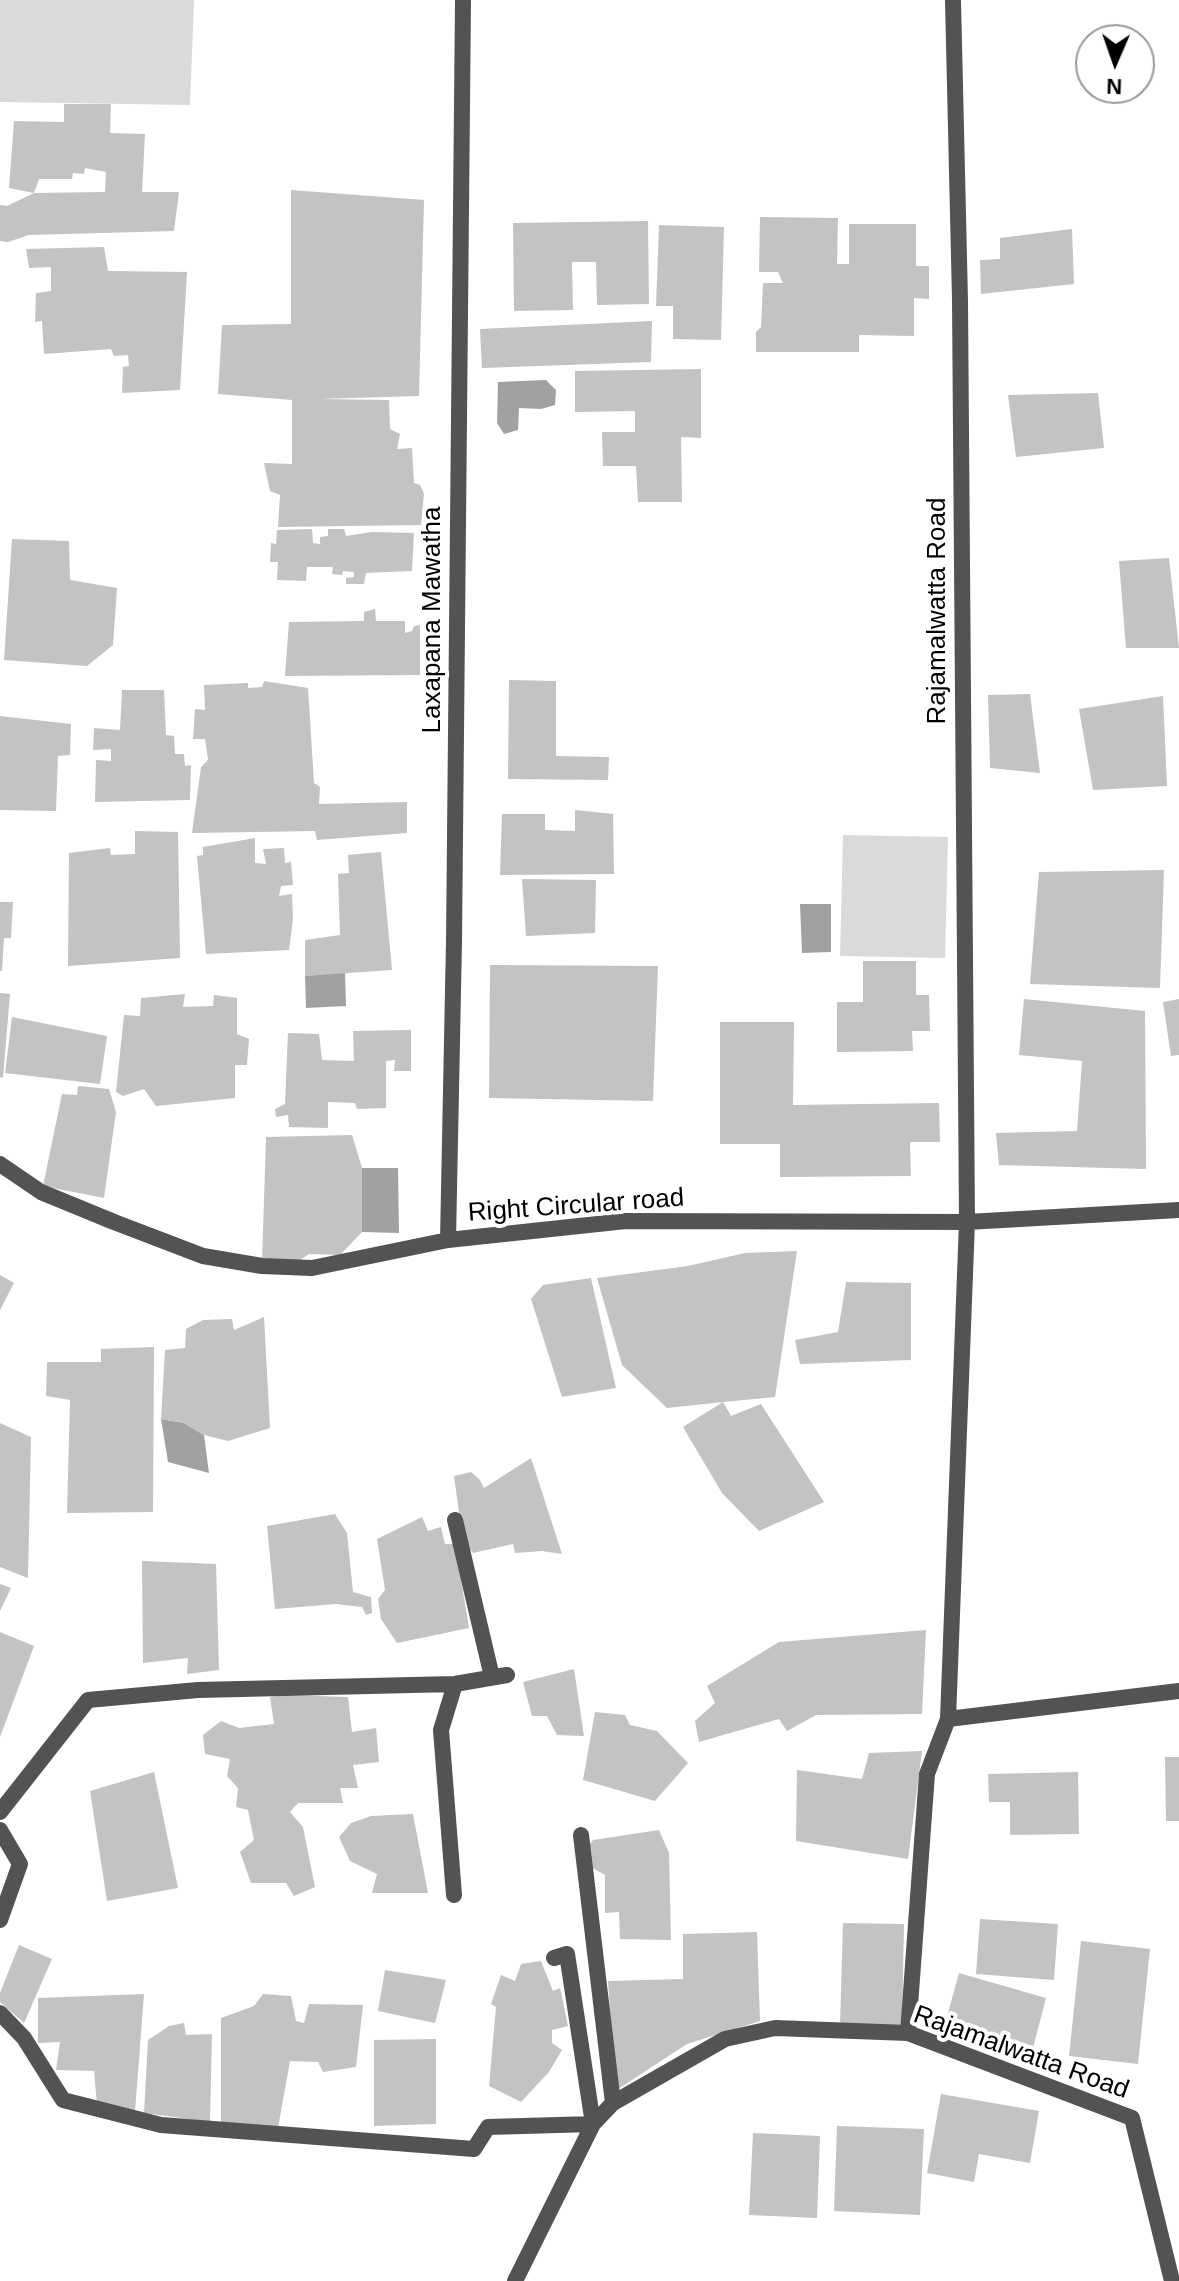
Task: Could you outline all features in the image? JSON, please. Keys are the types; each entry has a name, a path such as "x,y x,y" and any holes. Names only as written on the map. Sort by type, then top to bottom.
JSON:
{"street":[{"name":"Laxapana Mawatha","path":"448,1240 455,912 463,0"},
{"name":"Rajamalwatta Road","path":"908,2033 927,1774 948,1719 967,1222 960,316 953,0"},
{"name":"Right Circular road","path":"0,1164 41,1192 188,1250 218,1259 262,1266 312,1268 448,1240 626,1221 967,1222 1179,1210"},
{"path":"0,1812 88,1700 198,1690 455,1684 500,1676 455,1520"},
{"path":"454,1895 441,1730 455,1684"},
{"path":"948,1719 1179,1691"},
{"path":"0,1830 20,1864 0,1920"},
{"path":"581,1835 613,2103"},
{"path":"0,2013 24,2038 63,2100 161,2125 474,2149 488,2127 593,2124 567,1954 554,1958"},
{"name":"Rajamalwatta Road","path":"515,2281 593,2124 613,2103 725,2039 775,2028 908,2033 1132,2118 1172,2281"}],"shaded area":[{"path":"0,0 194,0 190,105 0,102"},
{"path":"546,380 556,390 555,405 541,409 519,408 518,430 504,434 497,423 498,382"},
{"path":"843,835 948,837 945,958 840,956"},
{"path":"800,904 831,904 831,952 802,953"},
{"path":"345,972 346,1006 306,1008 305,976"},
{"path":"362,1168 398,1168 399,1233 362,1232"},
{"path":"161,1419 184,1423 204,1435 209,1473 168,1462"}],"building":[{"path":"64,104 111,104 110,133 145,134 142,192 179,192 174,231 29,235 8,242 0,241 0,205 7,206 34,193 9,188 14,121 64,122","holes":["85,168 106,172 105,192 34,193 39,179 72,179 73,173 84,174"]},
{"path":"291,190 424,200 419,396 319,399 389,400 390,429 400,434 397,449 412,448 414,483 420,485 424,494 421,525 278,527 280,495 270,491 264,463 292,464 292,400 218,394 222,325 291,324"},
{"path":"760,217 838,218 837,264 849,264 849,224 916,224 916,266 929,266 929,299 914,298 914,336 859,335 859,352 756,352 756,332 761,327 763,283 783,283 778,272 759,272"},
{"path":"648,221 649,304 597,305 596,262 572,262 573,310 514,311 513,223"},
{"path":"659,225 724,227 721,340 673,339 673,306 656,306"},
{"path":"1072,229 1074,284 981,294 980,260 1000,259 1000,238"},
{"path":"104,247 108,271 187,272 180,390 122,393 123,367 129,366 128,355 114,356 111,349 44,354 42,321 35,322 36,293 51,291 51,267 29,268 26,249"},
{"path":"652,321 651,362 482,368 480,329"},
{"path":"701,369 701,438 681,437 682,502 638,502 636,466 603,466 602,432 635,432 635,411 575,412 575,371"},
{"path":"1098,393 1104,448 1016,457 1008,395"},
{"path":"312,529 313,543 320,544 320,537 328,536 328,529 344,529 346,536 372,532 414,533 412,571 366,573 364,584 346,584 346,578 354,577 354,572 332,574 333,567 307,567 306,581 277,580 278,562 270,562 271,543 276,544 277,530"},
{"path":"12,539 69,541 70,580 117,588 113,645 87,666 4,660"},
{"path":"1169,558 1179,648 1126,648 1119,561"},
{"path":"375,609 376,621 405,621 405,633 420,625 420,675 285,676 289,622 364,621 364,612"},
{"path":"509,680 556,681 556,756 609,757 608,780 508,779"},
{"path":"264,681 308,688 314,783 320,787 319,804 407,802 407,833 317,840 315,831 192,833 201,767 208,760 205,739 193,739 195,709 205,710 204,685 248,683 248,688 262,687"},
{"path":"122,690 164,690 166,735 174,736 175,754 184,754 185,766 191,765 190,800 95,802 96,760 111,761 111,749 93,750 94,728 120,730"},
{"path":"1030,694 1040,773 990,768 988,695"},
{"path":"1163,696 1167,786 1093,790 1079,709"},
{"path":"0,716 71,724 70,755 58,756 56,811 0,810"},
{"path":"575,810 613,814 614,874 500,875 502,814 545,814 545,830 575,831"},
{"path":"135,831 178,832 180,958 68,966 69,853 110,848 111,855 135,854"},
{"path":"255,838 255,863 266,864 263,849 284,848 285,863 291,862 293,885 281,886 279,896 292,894 289,950 206,954 197,856 203,855 203,847"},
{"path":"381,852 392,970 305,976 305,940 340,935 338,874 349,873 348,855"},
{"path":"1164,870 1160,988 1030,984 1039,872"},
{"path":"522,879 596,880 595,933 526,936"},
{"path":"0,902 13,902 11,938 4,938 2,971 0,971"},
{"path":"863,961 916,961 916,995 929,995 930,1031 912,1031 913,1051 837,1052 837,1002 863,1002"},
{"path":"490,965 658,966 653,1101 489,1098"},
{"path":"0,993 10,994 3,1078 0,1077"},
{"path":"185,994 183,1007 213,1006 214,995 237,998 237,1034 249,1039 247,1065 235,1065 235,1098 156,1106 144,1089 123,1096 116,1092 124,1015 140,1016 141,998"},
{"path":"1024,999 1145,1011 1146,1169 999,1165 996,1133 1077,1131 1082,1061 1019,1055"},
{"path":"1179,999 1179,1055 1171,1056 1163,1002"},
{"path":"12,1017 107,1036 100,1084 5,1073"},
{"path":"720,1022 794,1022 793,1105 939,1103 940,1142 910,1142 911,1176 780,1177 780,1144 720,1144"},
{"path":"411,1030 411,1071 394,1071 395,1060 386,1061 386,1108 357,1109 355,1103 328,1102 328,1128 289,1127 288,1115 276,1117 275,1109 285,1104 288,1033 319,1034 322,1060 354,1061 353,1031"},
{"path":"78,1086 109,1089 116,1112 104,1198 43,1186 62,1094 77,1095"},
{"path":"352,1135 362,1168 362,1232 340,1255 309,1254 297,1262 262,1262 266,1137"},
{"path":"797,1251 775,1397 667,1408 622,1365 597,1278 688,1266 745,1253"},
{"path":"0,1275 14,1283 0,1310"},
{"path":"591,1278 616,1388 562,1397 531,1299 543,1285"},
{"path":"846,1282 911,1283 911,1360 800,1364 795,1340 838,1332"},
{"path":"264,1317 270,1428 228,1441 204,1435 184,1423 161,1419 165,1350 185,1348 186,1329 203,1320 232,1319 234,1330"},
{"path":"154,1347 153,1512 67,1513 70,1400 46,1396 47,1362 101,1362 101,1349"},
{"path":"723,1402 731,1416 761,1404 824,1502 759,1531 722,1493 683,1427"},
{"path":"0,1423 31,1437 28,1578 0,1567"},
{"path":"531,1458 562,1554 542,1551 515,1553 513,1544 473,1553 463,1541 454,1476 471,1472 484,1488"},
{"path":"335,1514 347,1533 353,1592 371,1597 372,1613 366,1615 362,1607 336,1604 275,1609 267,1526"},
{"path":"422,1517 428,1531 441,1527 445,1544 455,1544 469,1628 397,1643 381,1619 378,1599 385,1590 377,1539"},
{"path":"142,1561 216,1564 219,1670 187,1674 188,1658 143,1663"},
{"path":"0,1584 11,1588 0,1611"},
{"path":"926,1630 922,1714 816,1715 787,1731 779,1719 699,1742 695,1721 715,1703 707,1686 779,1642"},
{"path":"0,1632 34,1646 0,1737"},
{"path":"574,1669 584,1736 557,1735 547,1716 532,1716 523,1682"},
{"path":"270,1697 348,1697 352,1732 376,1728 379,1762 353,1765 358,1788 340,1788 343,1803 298,1803 290,1812 303,1827 315,1887 294,1896 286,1883 251,1883 240,1852 254,1840 248,1810 236,1807 238,1788 227,1776 230,1759 205,1754 203,1735 221,1721 239,1728 274,1724"},
{"path":"595,1712 625,1715 630,1725 657,1731 688,1763 655,1801 583,1780"},
{"path":"922,1751 908,1859 796,1841 797,1770 862,1779 869,1753"},
{"path":"1165,1757 1179,1757 1179,1821 1166,1821"},
{"path":"154,1772 178,1888 107,1901 90,1791"},
{"path":"1078,1772 1079,1834 1010,1835 1010,1802 989,1802 988,1774"},
{"path":"413,1814 428,1893 372,1893 377,1874 350,1861 339,1837 351,1823 371,1816"},
{"path":"659,1830 669,1853 671,1940 620,1939 619,1912 605,1913 605,1875 589,1866 588,1847 593,1840"},
{"path":"980,1919 1058,1924 1054,1980 976,1974"},
{"path":"843,1923 904,1924 902,2027 840,2025"},
{"path":"757,1932 760,2021 687,2044 615,2091 608,1981 683,1979 683,1934"},
{"path":"1081,1941 1150,1949 1138,2064 1069,2056"},
{"path":"19,1945 52,1959 24,2023 0,2002 0,1993"},
{"path":"541,1961 553,1991 560,1988 568,2026 552,2030 552,2043 562,2050 549,2072 521,2102 489,2086 496,2007 491,2004 501,1975 515,1981 521,1964"},
{"path":"385,1970 446,1980 435,2023 378,2011"},
{"path":"959,1973 1046,1998 1033,2048 945,2024"},
{"path":"144,1994 135,2112 97,2105 94,2071 56,2070 60,2042 38,2043 38,1998"},
{"path":"263,1994 291,1996 296,2021 304,2023 309,2004 363,2005 356,2067 323,2072 318,2062 290,2061 278,2128 221,2123 221,2018 254,2006"},
{"path":"184,2023 186,2035 212,2034 210,2122 144,2113 148,2040 169,2026"},
{"path":"436,2039 436,2124 374,2126 374,2040"},
{"path":"941,2094 1039,2111 1030,2163 979,2154 974,2182 927,2173"},
{"path":"837,2126 924,2129 920,2215 834,2211"},
{"path":"753,2133 820,2136 817,2218 749,2215"}]}
